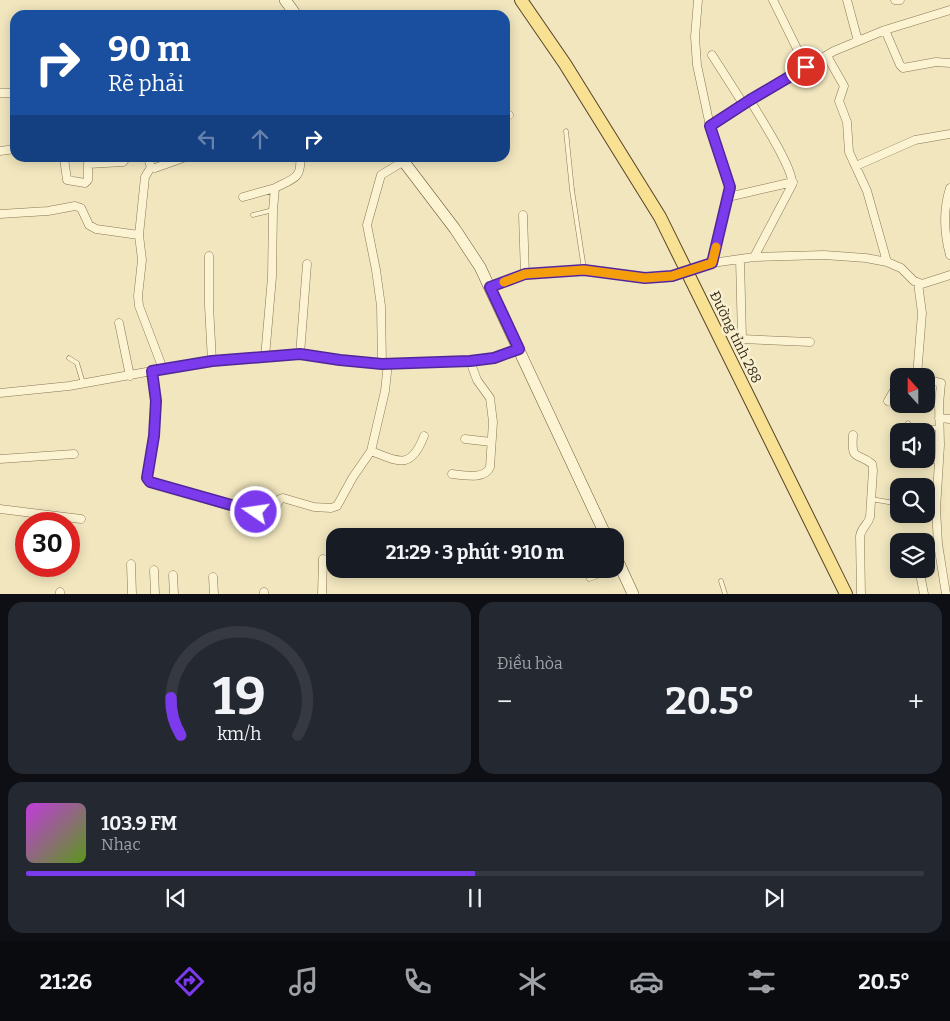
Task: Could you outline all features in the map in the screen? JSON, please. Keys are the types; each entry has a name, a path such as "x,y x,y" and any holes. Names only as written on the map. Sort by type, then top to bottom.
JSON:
{"main road":[{"name":"Đường tỉnh 288","path":"521,0 565,64 660,217 846,594"}],"street":[{"path":"698,0 695,37 697,65 710,126 729,182 728,197 712,263"},
{"path":"773,0 806,67"},
{"path":"847,0 858,41"},
{"path":"895,0 900,0"},
{"path":"710,126 806,67 858,41 885,30 950,10"},
{"path":"885,30 900,66 903,68 936,62 950,63"},
{"path":"712,55 747,102 787,164 793,182 754,257"},
{"path":"827,56 844,86 839,100 847,122 848,152 856,166 869,199 887,262"},
{"path":"856,166 915,140 950,134"},
{"path":"64,162 68,181 87,182 87,162"},
{"path":"149,162 151,167"},
{"path":"151,167 155,168 173,162"},
{"path":"243,196 275,188 297,176 301,169 300,162"},
{"path":"152,371 156,401 154,436 146,476 150,482 256,512 273,513 283,498 314,508 337,506 353,477 371,451 385,391 381,306 367,225 381,175 398,162"},
{"path":"404,162 455,229 480,267 602,528"},
{"path":"151,167 145,176 139,235 142,260 138,296 139,306 164,369"},
{"path":"728,197 793,182"},
{"path":"265,357 272,277 275,188"},
{"path":"950,188 944,227 950,255"},
{"path":"0,214 48,211 75,206 81,208 89,225 96,229 139,235"},
{"path":"523,215 525,274"},
{"path":"490,287 525,274 584,270 645,278 672,276 712,263 754,257 824,255 866,258 887,262 901,268 909,277 922,284 950,275"},
{"path":"209,256 212,361"},
{"path":"740,259 742,339 810,342"},
{"path":"300,354 307,264"},
{"path":"918,283 922,313 918,368"},
{"path":"119,324 130,376"},
{"path":"0,393 130,376 212,361 300,354 385,364 470,361 494,358 519,349"},
{"path":"452,474 484,476 488,473 490,467 493,422 490,398 477,380 470,361"},
{"path":"935,381 941,383 940,428 935,461 938,544 946,594"},
{"path":"888,402 890,398"},
{"path":"939,418 950,419"},
{"path":"853,435 853,451 857,457 872,464 869,522 861,529 860,536 861,594"},
{"path":"371,451 398,461 407,461 413,456 424,436"},
{"path":"465,439 491,442"},
{"path":"0,459 74,454"},
{"path":"0,509 81,519"},
{"path":"322,594 323,559"},
{"path":"132,564 132,594"},
{"path":"154,570 155,594"},
{"path":"624,573 634,594"},
{"path":"173,575 174,594"},
{"path":"213,577 214,594"},
{"path":"921,578 924,594"}],"lane":[{"path":"566,131 572,190 584,270"},
{"path":"253,215 273,210"},
{"path":"69,358 77,363 83,383"},
{"path":"908,422 910,428 940,428"},
{"path":"871,499 890,502"},
{"path":"721,581 725,594"}],"slow traffic":[{"path":"504,282 525,274 584,270 645,278 672,276 712,263 716,247"}],"route":[{"path":"256,512 150,482 147,478 154,436 156,401 152,371 212,361 300,354 382,364 470,361 494,358 519,349 490,287 525,274 584,270 645,278 672,276 712,263 730,187 710,126 806,67"}]}
